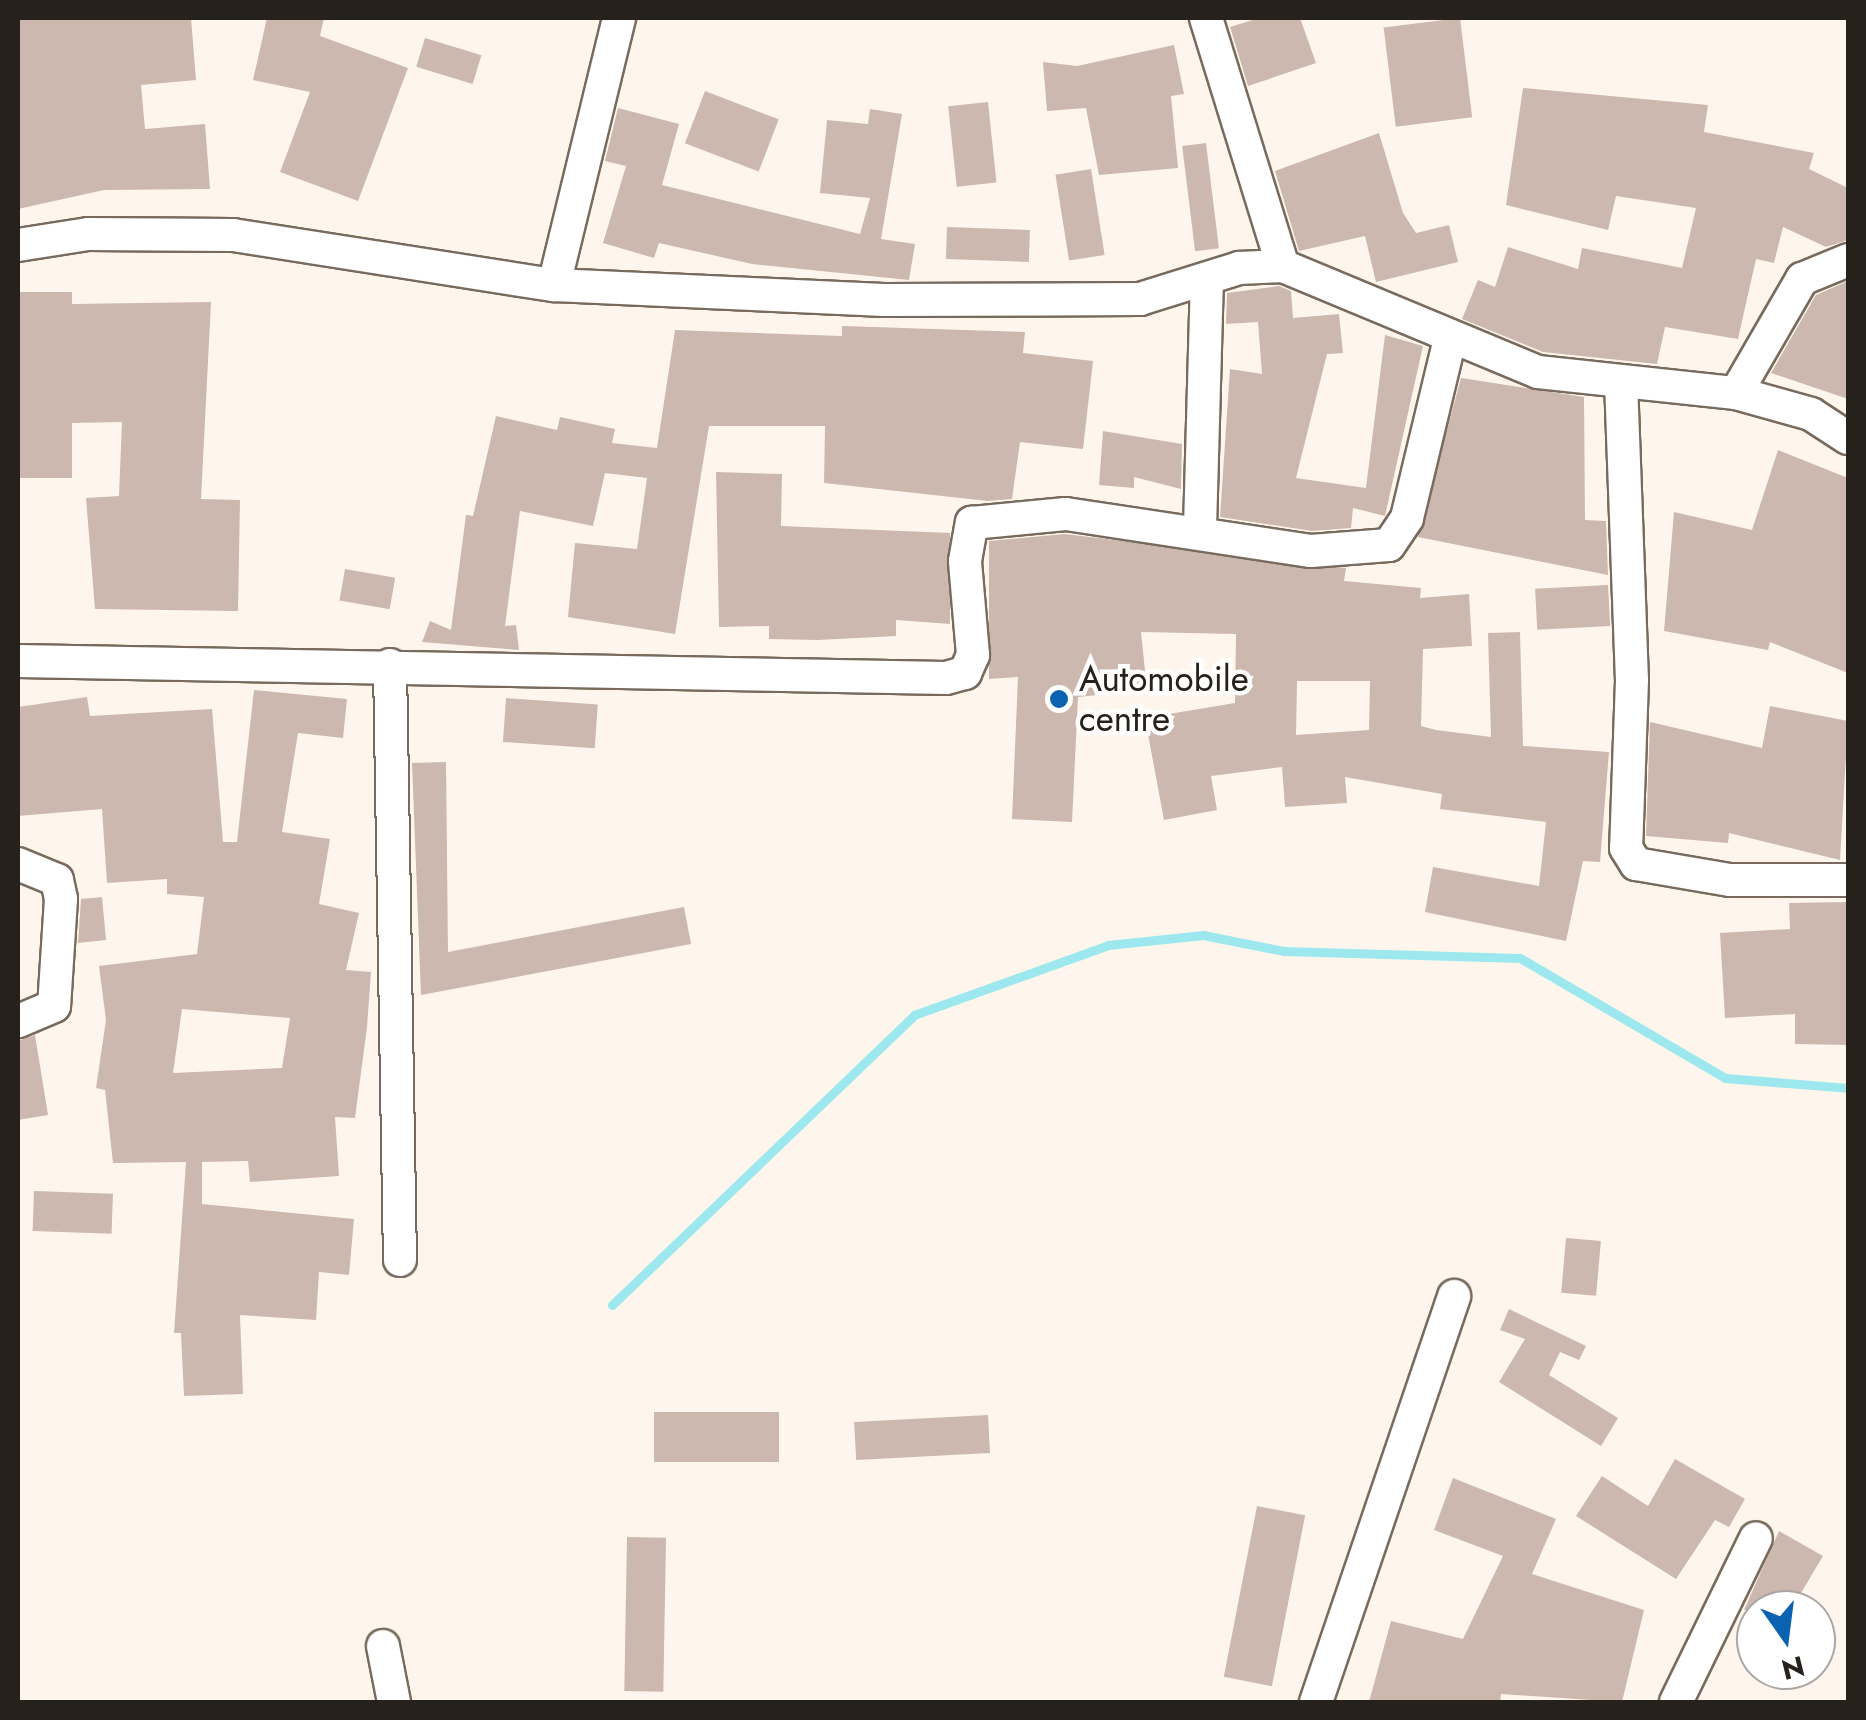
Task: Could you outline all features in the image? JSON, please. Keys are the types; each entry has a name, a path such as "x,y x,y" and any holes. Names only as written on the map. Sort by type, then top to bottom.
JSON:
{"street":[{"path":"554,285 619,18"},
{"path":"1206,18 1282,266"},
{"path":"18,245 88,234 233,235 554,285 806,298 1140,299 1208,279 1282,266 1450,339 1538,372 1736,392 1811,414 1848,438"},
{"path":"1736,392 1802,278 1848,260"},
{"path":"1200,528 1208,279"},
{"path":"18,660 946,678 965,673 973,655 972,522 1066,514 1200,528 1311,551 1388,545 1407,518 1450,339"},
{"path":"1621,382 1632,680 1626,848 1636,864 1730,880 1848,880"},
{"path":"390,665 400,1260"},
{"path":"18,864 57,880 60,899 54,1006 18,1022"},
{"path":"1316,1702 1454,1296"},
{"path":"1676,1702 1756,1538"},
{"path":"383,1646 394,1702"}],"building":[{"path":"18,18 191,18 196,80 141,85 145,129 205,124 210,189 104,190 18,209"},
{"path":"267,18 324,18 320,36 408,68 358,201 280,172 310,92 253,80"},
{"path":"1259,18 1300,18 1316,63 1248,86 1230,27"},
{"path":"1460,18 1472,117 1396,127 1384,27"},
{"path":"425,38 481,55 473,84 416,67"},
{"path":"1174,45 1184,94 1171,96 1178,168 1099,175 1086,108 1047,111 1043,62 1077,66"},
{"path":"1523,88 1708,105 1704,132 1814,153 1809,169 1848,188 1848,240 1826,247 1783,227 1774,263 1756,259 1738,339 1665,327 1657,364 1543,352 1462,319 1478,280 1495,287 1508,247 1578,269 1582,248 1682,268 1696,208 1616,196 1608,230 1506,205"},
{"path":"705,91 779,119 759,172 685,143"},
{"path":"988,102 996,183 957,187 948,106"},
{"path":"618,108 679,124 662,185 860,234 870,198 820,193 827,120 868,124 870,109 902,114 881,239 915,244 909,280 752,264 659,243 654,258 603,243 626,166 605,161"},
{"path":"1379,133 1403,213 1416,233 1449,225 1458,262 1376,282 1365,236 1299,251 1275,171"},
{"path":"1206,143 1219,248 1195,251 1182,146"},
{"path":"1091,169 1105,255 1069,261 1055,175"},
{"path":"947,227 1030,230 1029,262 946,259"},
{"path":"1848,281 1848,399 1771,373 1816,295"},
{"path":"1279,286 1291,291 1293,318 1339,314 1343,353 1327,354 1296,478 1366,488 1385,335 1423,346 1385,516 1353,508 1351,528 1312,531 1220,517 1230,369 1262,374 1258,322 1226,324 1227,293"},
{"path":"18,292 72,292 72,304 211,302 201,499 240,500 238,611 95,609 86,498 119,496 122,422 72,423 72,478 18,478"},
{"path":"842,326 1025,332 1023,353 1093,361 1083,449 1020,442 1012,499 988,501 824,483 825,426 709,426 675,634 568,617 575,543 637,549 647,478 605,473 593,526 520,511 505,626 516,625 519,650 422,642 430,621 451,630 466,515 473,516 496,416 557,430 560,417 615,429 612,443 657,448 675,330 842,336"},
{"path":"1461,378 1584,397 1585,520 1606,521 1608,575 1418,537"},
{"path":"1103,431 1182,444 1181,489 1134,477 1134,488 1099,485"},
{"path":"1778,450 1848,478 1848,673 1770,642 1768,650 1664,631 1674,512 1752,530"},
{"path":"716,472 782,474 781,526 950,533 950,624 896,620 896,636 818,640 769,639 769,626 719,627"},
{"path":"1065,534 1346,568 1344,581 1421,588 1420,598 1469,594 1472,646 1423,649 1421,726 1491,737 1488,633 1520,632 1523,746 1609,752 1600,862 1583,861 1566,941 1425,912 1433,867 1539,886 1546,822 1440,809 1442,794 1345,777 1347,803 1285,807 1282,767 1211,776 1217,810 1164,820 1145,718 1235,703 1236,634 1141,632 1147,690 1078,697 1072,822 1012,819 1018,677 989,679 989,541","holes":["1297,681 1370,681 1369,730 1296,735"]},
{"path":"345,569 395,578 390,609 339,601"},
{"path":"1608,585 1610,626 1537,630 1535,589"},
{"path":"254,690 347,699 343,738 298,733 282,832 330,839 319,904 359,913 346,970 371,972 355,1118 335,1117 339,1176 250,1182 248,1161 202,1162 202,1204 354,1219 349,1275 319,1272 316,1320 240,1315 243,1394 184,1396 181,1333 174,1333 186,1162 113,1163 105,1090 96,1088 106,1020 99,966 197,954 204,897 167,894 167,879 107,883 102,809 18,816 18,707 87,697 90,716 212,709 223,842 237,842","holes":["182,1009 290,1018 282,1068 173,1073"]},
{"path":"506,698 598,704 595,748 503,742"},
{"path":"1770,706 1848,721 1840,860 1729,833 1728,843 1646,836 1650,722 1762,748"},
{"path":"446,762 448,952 684,907 691,944 421,995 412,763"},
{"path":"102,897 106,940 78,943 81,899"},
{"path":"1848,902 1848,1045 1795,1044 1795,1014 1725,1018 1720,933 1790,929 1789,903"},
{"path":"35,1035 48,1115 18,1120 18,1041"},
{"path":"34,1191 113,1194 112,1234 33,1231"},
{"path":"1566,1238 1601,1241 1596,1296 1561,1293"},
{"path":"1509,1309 1586,1346 1579,1360 1560,1352 1549,1375 1618,1418 1601,1446 1499,1382 1525,1339 1500,1330"},
{"path":"654,1412 779,1412 779,1462 654,1462"},
{"path":"988,1415 990,1453 856,1460 854,1422"},
{"path":"1675,1459 1745,1499 1729,1527 1715,1520 1676,1579 1576,1516 1602,1476 1648,1506"},
{"path":"1453,1478 1556,1519 1532,1574 1644,1610 1622,1702 1501,1694 1500,1702 1369,1702 1391,1621 1463,1639 1503,1556 1434,1530"},
{"path":"1257,1506 1305,1515 1272,1686 1224,1677"},
{"path":"1779,1531 1823,1556 1803,1590 1753,1590"},
{"path":"627,1537 666,1538 663,1692 624,1691"}],"waterway":[{"path":"612,1305 914,1015 1108,945 1203,935 1284,951 1520,958 1725,1078 1848,1088"}],"place":[{"name":"Automobile centre","path":"1059,699"}]}
